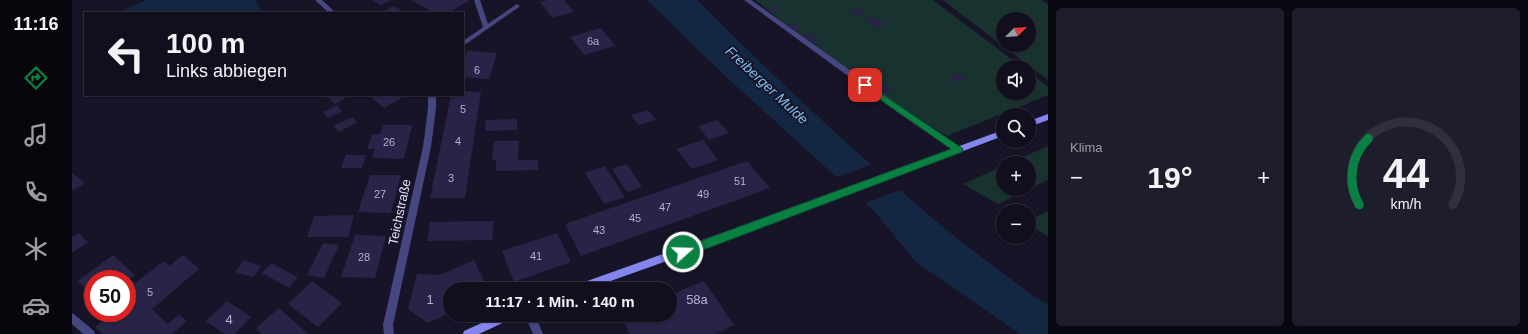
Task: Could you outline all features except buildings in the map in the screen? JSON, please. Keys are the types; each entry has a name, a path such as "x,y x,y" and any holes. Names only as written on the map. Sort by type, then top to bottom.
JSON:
{"main road":[{"path":"1036,121 1048,116"},
{"path":"596,282 721,239 778,216 996,136"},
{"path":"468,334 495,322"}],"street":[{"path":"318,0 332,12"},
{"path":"478,0 486,27"},
{"path":"747,0 902,112 959,150"},
{"path":"464,43 517,6"},
{"name":"Teichstraße","path":"389,334 388,324 427,147 432,96"},
{"path":"72,318 90,334"},
{"path":"533,322 538,334"}],"green space":[{"path":"755,0 933,0 996,47 996,52 1002,52 1013,60 996,60 996,100 1036,100 1016,108 996,108 996,116 947,136 901,109"},
{"path":"943,0 1041,0 1048,4 1048,80 1036,71 1036,60 1022,60 1011,52 1036,52 1036,12 996,12 996,40"},
{"path":"1036,78 1048,87 1048,95 1036,100"},
{"path":"1048,146 1048,180 1036,186 1036,156 1026,156"},
{"path":"996,169 996,196 1015,196 998,204 963,184"},
{"path":"1048,211 1048,236 1036,229 1036,217"}],"water":[{"path":"147,0 255,0 262,11 181,12 180,10 175,12 119,12"},
{"name":"Freiberger Mulde","path":"647,0 697,0 815,114 906,196 961,241 1033,296 1048,305 1048,334 1020,334 916,262 874,211 723,74"}],"pier":[{"path":"873,164 903,189 863,204 834,178"}],"route":[{"path":"683,252 959,150 865,85"}]}
